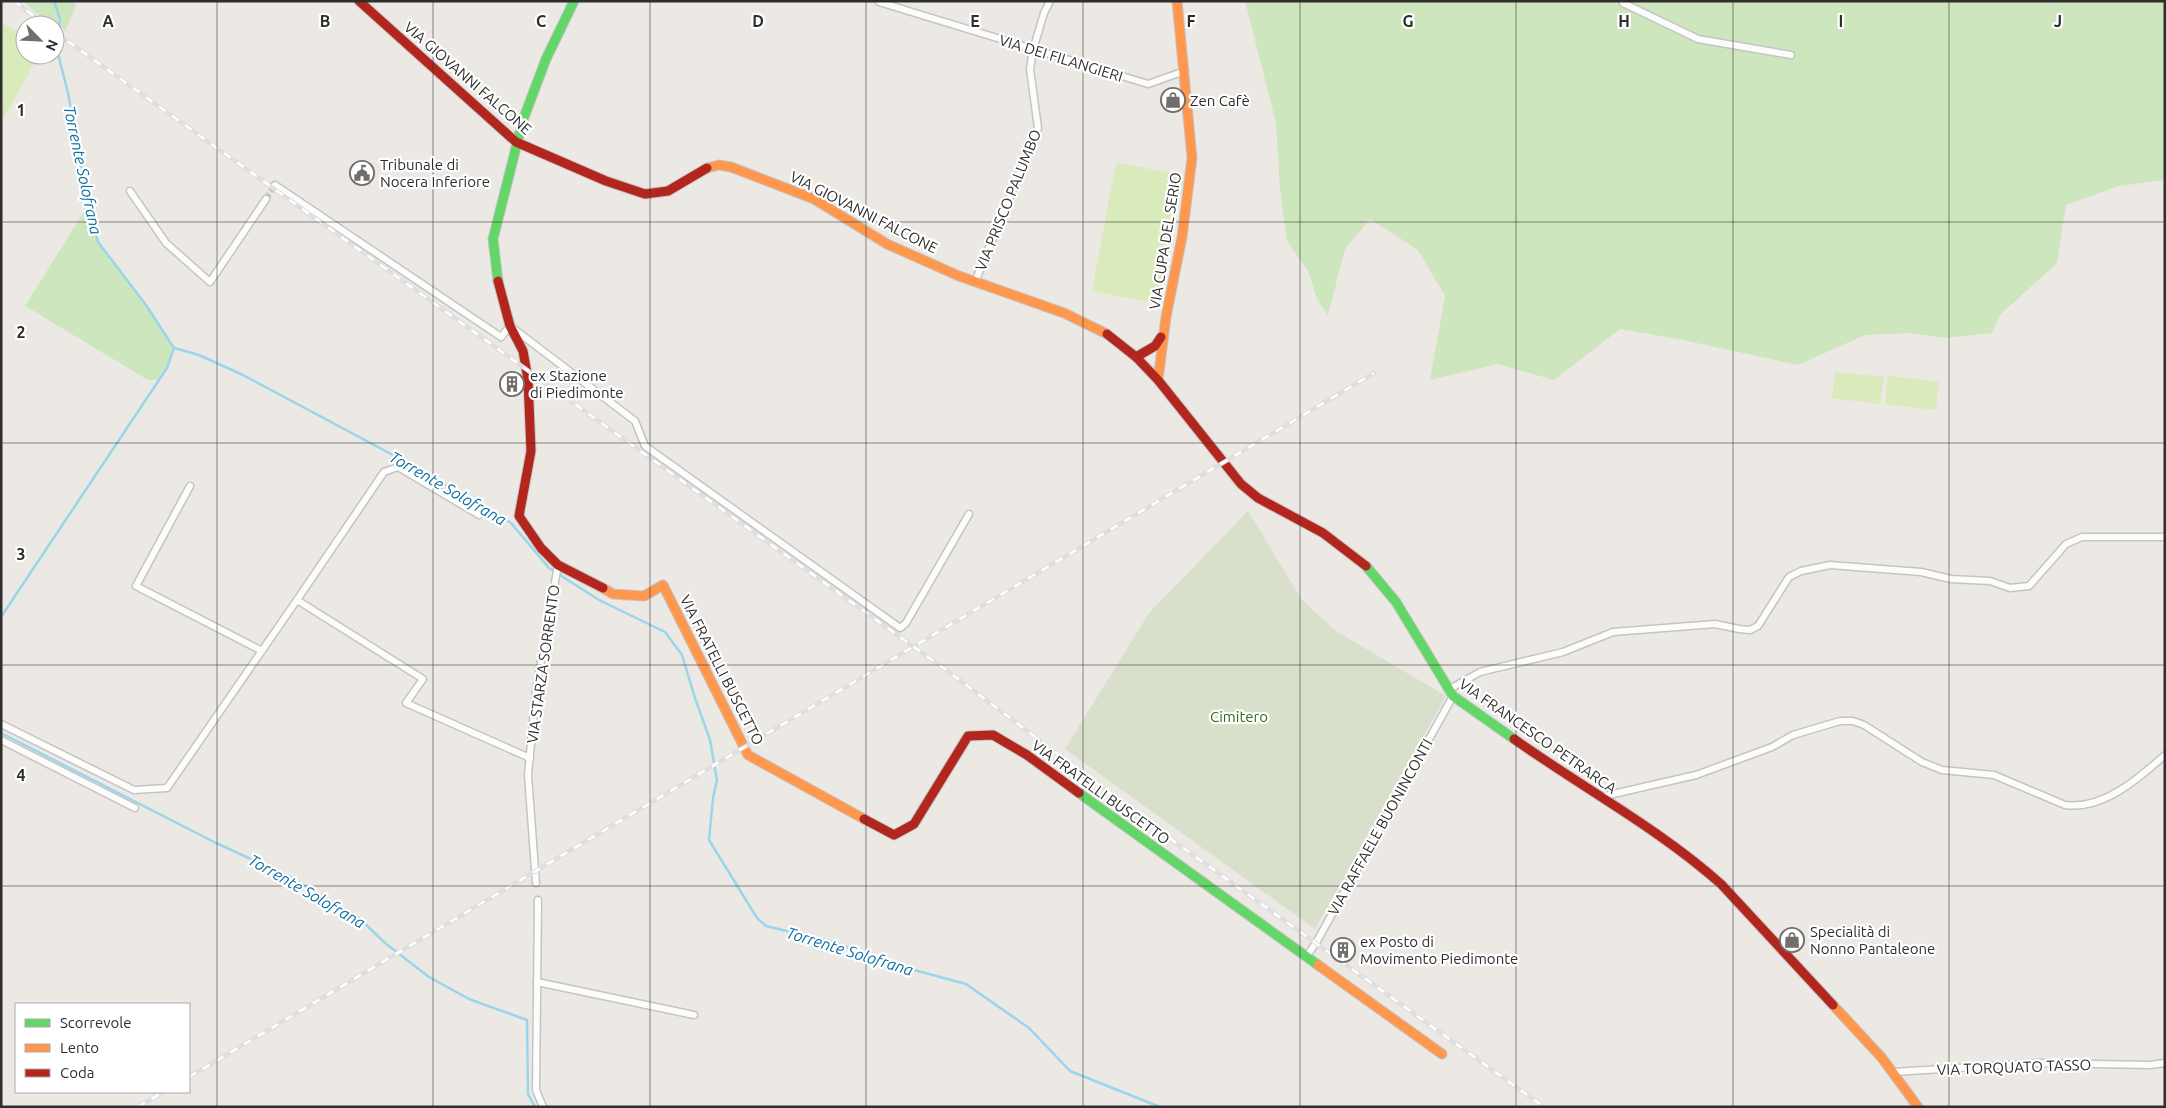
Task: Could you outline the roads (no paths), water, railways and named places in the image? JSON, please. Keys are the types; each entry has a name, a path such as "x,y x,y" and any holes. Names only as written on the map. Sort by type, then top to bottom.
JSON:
{"street":[{"name":"VIA GIOVANNI FALCONE","path":"360,1 516,142 606,181 645,194 668,192 708,168 719,165 731,166 814,199 887,244 975,282 1079,319 1109,335 1136,357 1158,380"},
{"name":"VIA FRATELLI BUSCETTO","path":"574,1 546,59 516,142 493,239 498,285 510,326 523,351 528,379 531,451 519,516 541,548 558,568 613,594 644,596 663,585 748,755 894,835 914,824 968,736 993,735 1027,755 1442,1054"},
{"name":"VIA PRISCO PALUMBO","path":"975,282 1038,128 1030,69 1033,50 1044,13 1050,1"},
{"name":"VIA CUPA DEL SERIO","path":"1158,380 1163,335 1182,237 1192,158 1177,1"},
{"path":"1623,1 1623,3 1698,39 1792,55"},
{"name":"VIA DEI FILANGIERI","path":"879,2 1148,84 1184,71"},
{"path":"274,186 276,184 501,337 510,326 634,421 645,446 900,628 906,623 969,514"},
{"path":"130,191 166,244 210,282 266,199"},
{"path":"1136,357 1155,346 1163,335"},
{"name":"VIA FRANCESCO PETRARCA","path":"1158,380 1241,484 1258,498 1323,533 1370,571 1396,602 1421,641 1450,693 1698,862 1735,899 1882,1058 1918,1107"},
{"path":"1,724 134,790 167,788 384,472 398,467 479,515"},
{"path":"190,486 136,586 262,651"},
{"path":"1450,693 1480,672 1563,652 1612,632 1715,624 1739,630 1750,630 1758,626 1789,577 1801,571 1830,565 1912,571 1951,579 1990,581 2010,588 2029,586 2066,544 2082,537 2165,537"},
{"name":"VIA STARZA SORRENTO","path":"536,883 528,775 536,690 558,568"},
{"path":"297,600 423,679 406,703 530,758"},
{"name":"VIA RAFFAELE BUONINCONTI","path":"1306,957 1316,943 1450,693"},
{"path":"1600,797 1696,775 1772,748 1793,735 1840,721 1853,721 1864,725 1902,752 1935,767 1960,772 1994,775 2065,805 2092,804 2116,792 2165,755"},
{"path":"1,740 135,808"},
{"path":"538,900 536,1090 543,1107"},
{"path":"537,982 694,1015"},
{"name":"VIA TORQUATO TASSO","path":"1893,1072 2039,1063 2150,1065 2165,1063"}],"waterway":[{"name":"Torrente Solofrana","path":"1,617 167,368 174,348 146,305 98,242 89,211 68,93 57,50 60,19 54,1"},
{"name":"Torrente Solofrana","path":"174,348 199,355 243,375 406,462 511,523 549,568 599,600 665,632 682,655 710,740 717,780 713,798 709,840 757,918 766,926 833,942 892,964 966,984 1029,1028 1070,1071 1160,1107"},
{"name":"Torrente Solofrana","path":"1,733 216,843 290,877 358,917 385,943 429,977 469,999 527,1020 528,1094 535,1107"}],"tunnel":[{"path":"266,199 274,186"}],"railway":[{"path":"14,1 33,15"},
{"path":"65,39 949,672 1168,837 1544,1107"},
{"path":"190,1076 1374,373"},
{"path":"138,1107 161,1093"}],"place":[{"name":"Zen Cafè","path":"1173,100"},
{"name":"Tribunale di Nocera Inferiore","path":"362,173"},
{"name":"ex Stazione di Piedimonte","path":"512,384"},
{"name":"Specialità di Nonno Pantaleone","path":"1792,940"},
{"name":"ex Posto di Movimento Piedimonte","path":"1343,950"}],"park label":[{"name":"Cimitero","path":"1239,716"}]}
